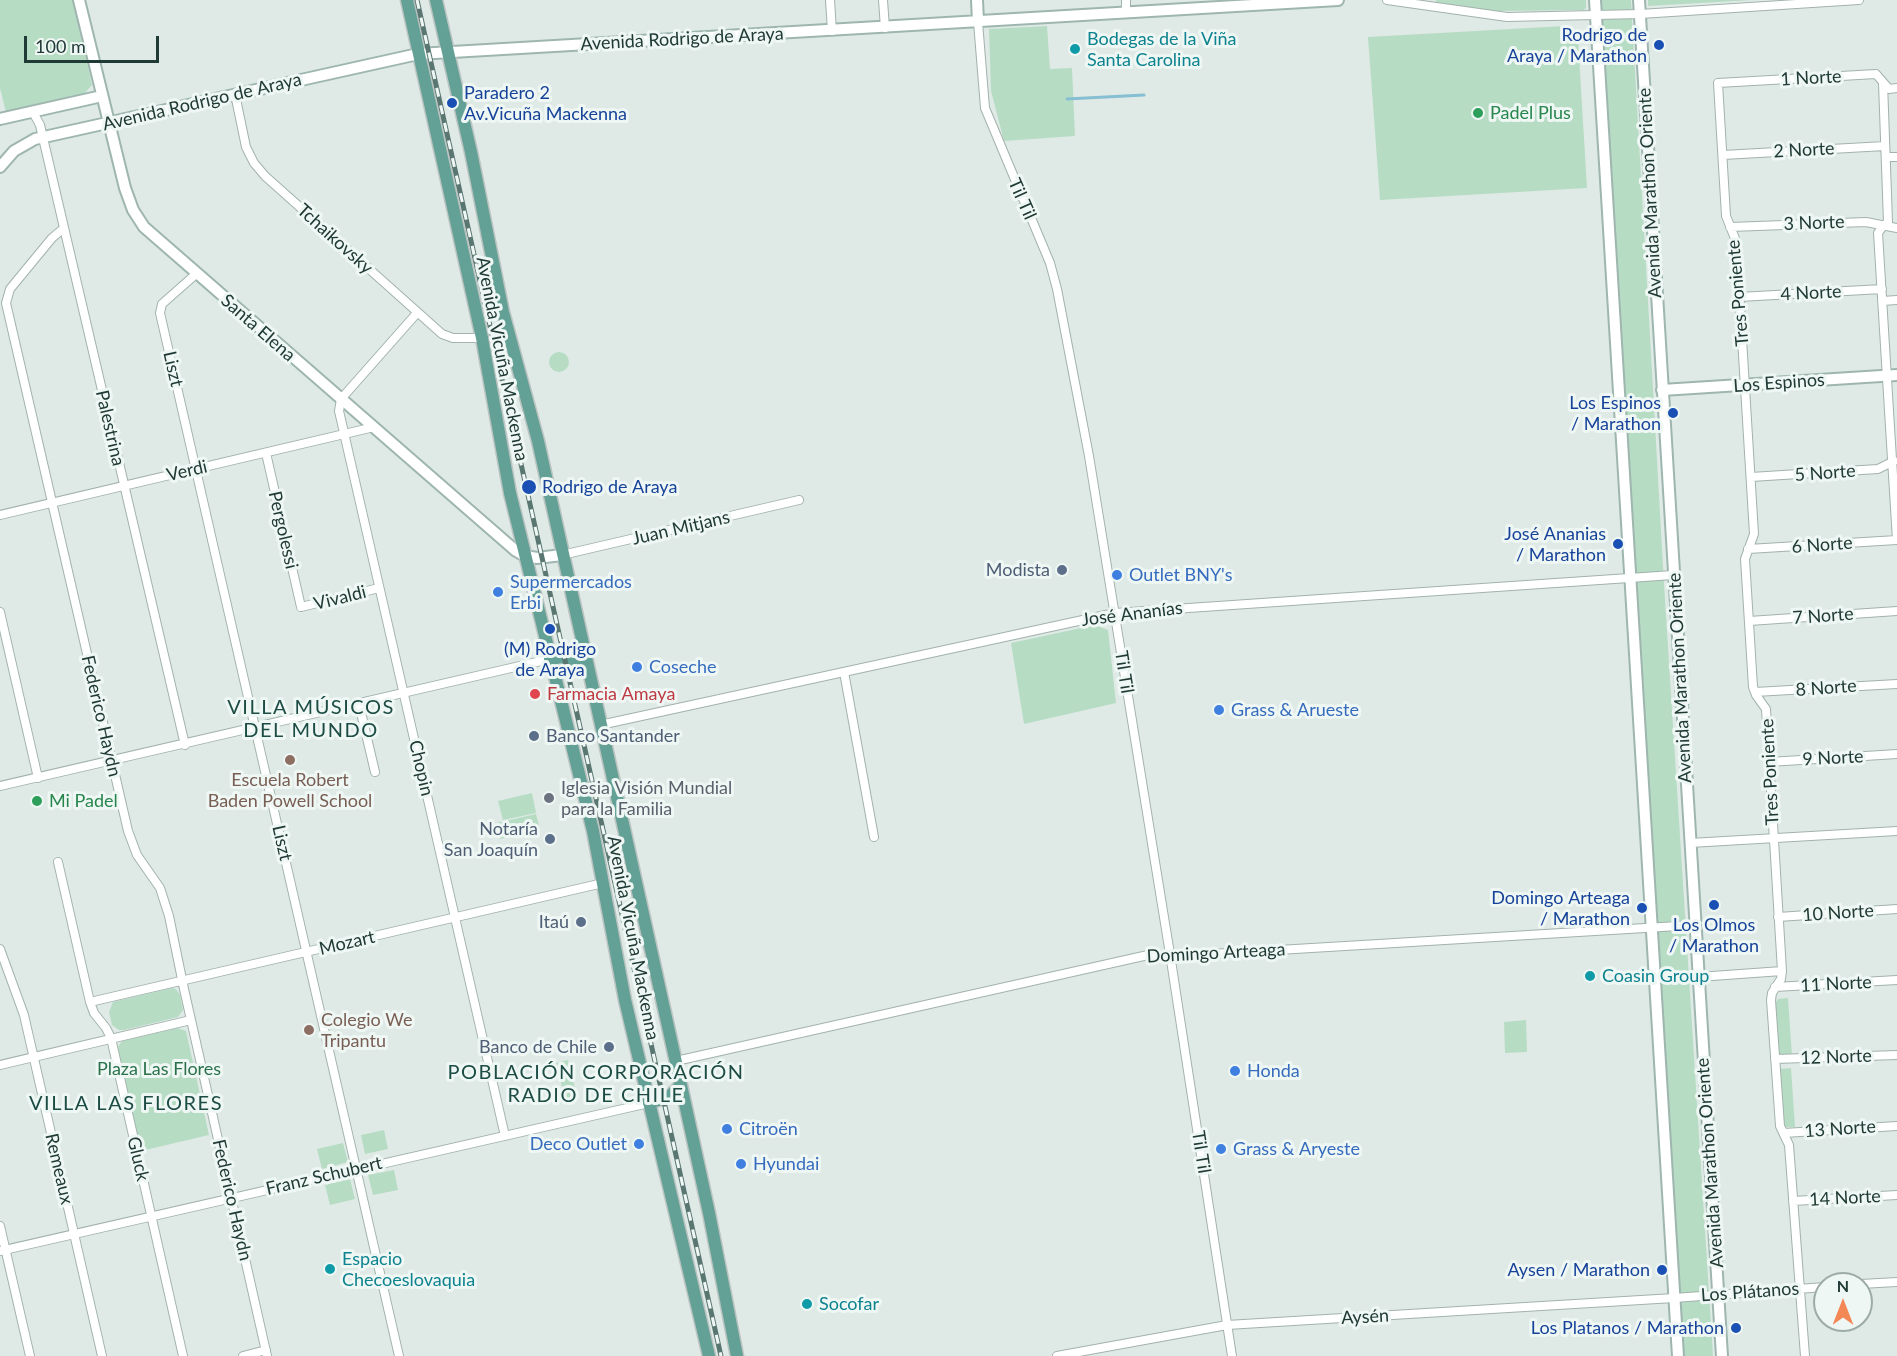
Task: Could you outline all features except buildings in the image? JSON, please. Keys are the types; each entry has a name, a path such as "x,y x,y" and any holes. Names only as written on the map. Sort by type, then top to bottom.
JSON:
{"main road":[{"name":"Santa Elena","path":"79,0 127,195 138,219 151,234 196,274 516,551 525,556"},
{"name":"Avenida Vicuña Mackenna","path":"407,0 482,338 503,460 590,820 625,1000 708,1356"},
{"name":"Avenida Vicuña Mackenna","path":"436,0 475,169 503,312 538,441 676,1060 737,1356"},
{"name":"Til Til","path":"977,0 978,22"},
{"name":"Avenida Rodrigo de Araya","path":"39,138 418,54 885,28 1126,12 1205,4 1338,0"},
{"path":"1595,0 1678,1356"},
{"name":"Avenida Marathon Oriente","path":"1639,0 1722,1356"},
{"path":"1,116 33,112 102,96"},
{"path":"0,167 14,151 39,138"},
{"name":"Los Espinos","path":"1662,390 1892,376"},
{"path":"525,556 537,558 562,555"},
{"path":"550,658 561,657 573,660 588,670"},
{"path":"649,1103 670,1096 681,1085"}],"street":[{"path":"830,0 832,31"},
{"path":"884,0 885,28"},
{"path":"1126,0 1126,12"},
{"path":"1387,0 1494,16 1640,14 1859,0"},
{"name":"Til Til","path":"978,22 985,108 1050,263 1089,456 1170,954 1232,1356"},
{"name":"1 Norte","path":"1718,83 1876,74 1889,89 1897,88"},
{"name":"Tres Poniente","path":"1718,83 1726,216 1736,241 1751,477 1754,534 1745,559 1749,621 1755,692 1766,709 1782,971 1781,979 1775,987 1771,1000 1775,1059 1780,1126 1790,1145 1805,1356"},
{"path":"1883,83 1888,222 1878,233 1882,301 1892,376 1897,540"},
{"name":"Tchaikovsky","path":"235,94 246,147 254,163 265,176 442,334 453,338 482,338"},
{"name":"Palestrina","path":"33,112 37,118 39,138 64,228 185,745"},
{"name":"2 Norte","path":"1723,155 1885,146"},
{"path":"1886,157 1897,157"},
{"name":"3 Norte","path":"1730,226 1866,222 1897,228"},
{"name":"Federico Haydn","path":"64,228 52,238 10,289 6,303 130,839 137,855 160,888 167,906 267,1353"},
{"name":"Liszt","path":"196,274 164,301 160,310 399,1356"},
{"name":"4 Norte","path":"1739,297 1882,289"},
{"path":"1882,301 1897,300"},
{"path":"341,399 417,312"},
{"name":"Chopin","path":"341,399 339,411 344,434 505,1136"},
{"name":"Verdi","path":"0,515 374,427"},
{"name":"Pergolessi","path":"266,453 301,607"},
{"name":"5 Norte","path":"1751,477 1878,469 1895,460"},
{"name":"Juan Mitjans","path":"562,555 799,500"},
{"name":"6 Norte","path":"1748,549 1897,540"},
{"name":"José Ananías","path":"600,725 1115,613 1673,574"},
{"name":"Vivaldi","path":"301,607 379,588"},
{"name":"7 Norte","path":"1749,621 1897,611"},
{"path":"0,612 38,778"},
{"path":"0,786 185,745 550,658"},
{"path":"844,672 874,837"},
{"name":"8 Norte","path":"1755,692 1897,684"},
{"path":"359,704 375,772"},
{"name":"9 Norte","path":"1769,762 1897,754"},
{"path":"1689,843 1897,831"},
{"name":"Gluck","path":"58,862 90,1002 94,1013 111,1038 183,1356"},
{"name":"Mozart","path":"90,1002 603,883"},
{"name":"10 Norte","path":"1778,917 1897,909"},
{"name":"Domingo Arteaga","path":"676,1060 1148,955 1196,955 1695,925"},
{"name":"Remeaux","path":"0,948 22,1007 102,1356"},
{"name":"11 Norte","path":"1698,977 1782,971"},
{"name":"11 Norte","path":"1775,987 1897,980"},
{"path":"0,1065 191,1020"},
{"name":"12 Norte","path":"1775,1059 1897,1055"},
{"name":"Franz Schubert","path":"3,1251 649,1103"},
{"name":"13 Norte","path":"1784,1133 1897,1126"},
{"name":"14 Norte","path":"1793,1201 1897,1195"},
{"path":"0,1226 3,1251 30,1356"},
{"path":"1873,1283 1897,1282"},
{"name":"Los Plátanos","path":"1674,1298 1813,1287"},
{"name":"Aysén","path":"1058,1356 1227,1325 1674,1298"},
{"path":"243,1356 267,1353"}],"green space":[{"path":"0,0 73,0 92,85 84,94 6,112 0,88"},
{"path":"1436,0 1586,0 1586,8 1584,10 1497,11 1436,4"},
{"path":"1599,0 1631,0 1664,584 1713,1356 1681,1356"},
{"path":"1648,0 1753,0 1648,6"},
{"path":"1047,26 1050,69 1072,68 1075,136 1004,141 991,91 989,29"},
{"name":"Padel Plus","path":"1564,26 1578,39 1587,188 1380,200 1368,37"},
{"path":"555,352 563,352 569,358 569,366 563,372 555,372 549,366 549,358"},
{"path":"1095,625 1108,630 1116,703 1024,724 1011,643"},
{"path":"532,793 536,813 503,820 498,801"},
{"path":"536,814 540,829 500,839 496,823"},
{"path":"176,989 180,995 183,1010 178,1017 124,1030 119,1030 112,1025 109,1012 113,1002"},
{"path":"1788,998 1792,1056 1779,1057 1775,1004 1778,999"},
{"path":"1526,1020 1527,1052 1505,1053 1504,1022"},
{"name":"Plaza Las Flores","path":"178,1028 186,1031 209,1135 141,1151 118,1047 122,1041"},
{"path":"568,1060 578,1100 566,1103 556,1063"},
{"path":"1791,1068 1795,1127 1785,1127 1782,1122 1778,1069"},
{"path":"384,1130 388,1149 365,1154 361,1135"},
{"path":"343,1143 348,1162 322,1169 317,1149"},
{"path":"394,1170 398,1190 373,1195 368,1175"},
{"path":"350,1179 355,1199 330,1205 325,1185"}],"waterway":[{"path":"1067,99 1144,95"}],"railway":[{"path":"417,0 721,1356"}],"place":[{"name":"Rodrigo de Araya / Marathon","path":"1659,45"},
{"name":"Bodegas de la Viña Santa Carolina","path":"1075,49"},
{"name":"Paradero 2 Av.Vicuña Mackenna","path":"452,103"},
{"name":"Padel Plus","path":"1478,113"},
{"name":"Los Espinos / Marathon","path":"1673,413"},
{"name":"Rodrigo de Araya","path":"529,487"},
{"name":"José Ananias / Marathon","path":"1618,544"},
{"name":"Modista","path":"1062,570"},
{"name":"Outlet BNY's","path":"1117,575"},
{"name":"Supermercados Erbi","path":"498,592"},
{"name":"(M) Rodrigo de Araya","path":"550,629"},
{"name":"Coseche","path":"637,667"},
{"name":"Farmacia Amaya","path":"535,694"},
{"name":"Grass & Arueste","path":"1219,710"},
{"name":"Banco Santander","path":"534,736"},
{"name":"Escuela Robert Baden Powell School","path":"290,760"},
{"name":"Iglesia Visión Mundial para la Familia","path":"549,798"},
{"name":"Mi Padel","path":"37,801"},
{"name":"Notaría San Joaquín","path":"550,839"},
{"name":"Los Olmos / Marathon","path":"1714,905"},
{"name":"Domingo Arteaga / Marathon","path":"1642,908"},
{"name":"Itaú","path":"581,922"},
{"name":"Coasin Group","path":"1590,976"},
{"name":"Colegio We Tripantu","path":"309,1030"},
{"name":"Banco de Chile","path":"609,1047"},
{"name":"Honda","path":"1235,1071"},
{"name":"Citroën","path":"727,1129"},
{"name":"Deco Outlet","path":"639,1144"},
{"name":"Grass & Aryeste","path":"1221,1149"},
{"name":"Hyundai","path":"741,1164"},
{"name":"Espacio Checoeslovaquia","path":"330,1269"},
{"name":"Aysen / Marathon","path":"1662,1270"},
{"name":"Socofar","path":"807,1304"},
{"name":"Los Platanos / Marathon","path":"1736,1328"}],"district":[{"name":"VILLA MÚSICOS DEL MUNDO","path":"311,720"},
{"name":"POBLACIÓN CORPORACIÓN RADIO DE CHILE","path":"596,1084"},
{"name":"VILLA LAS FLORES","path":"126,1104"}]}
